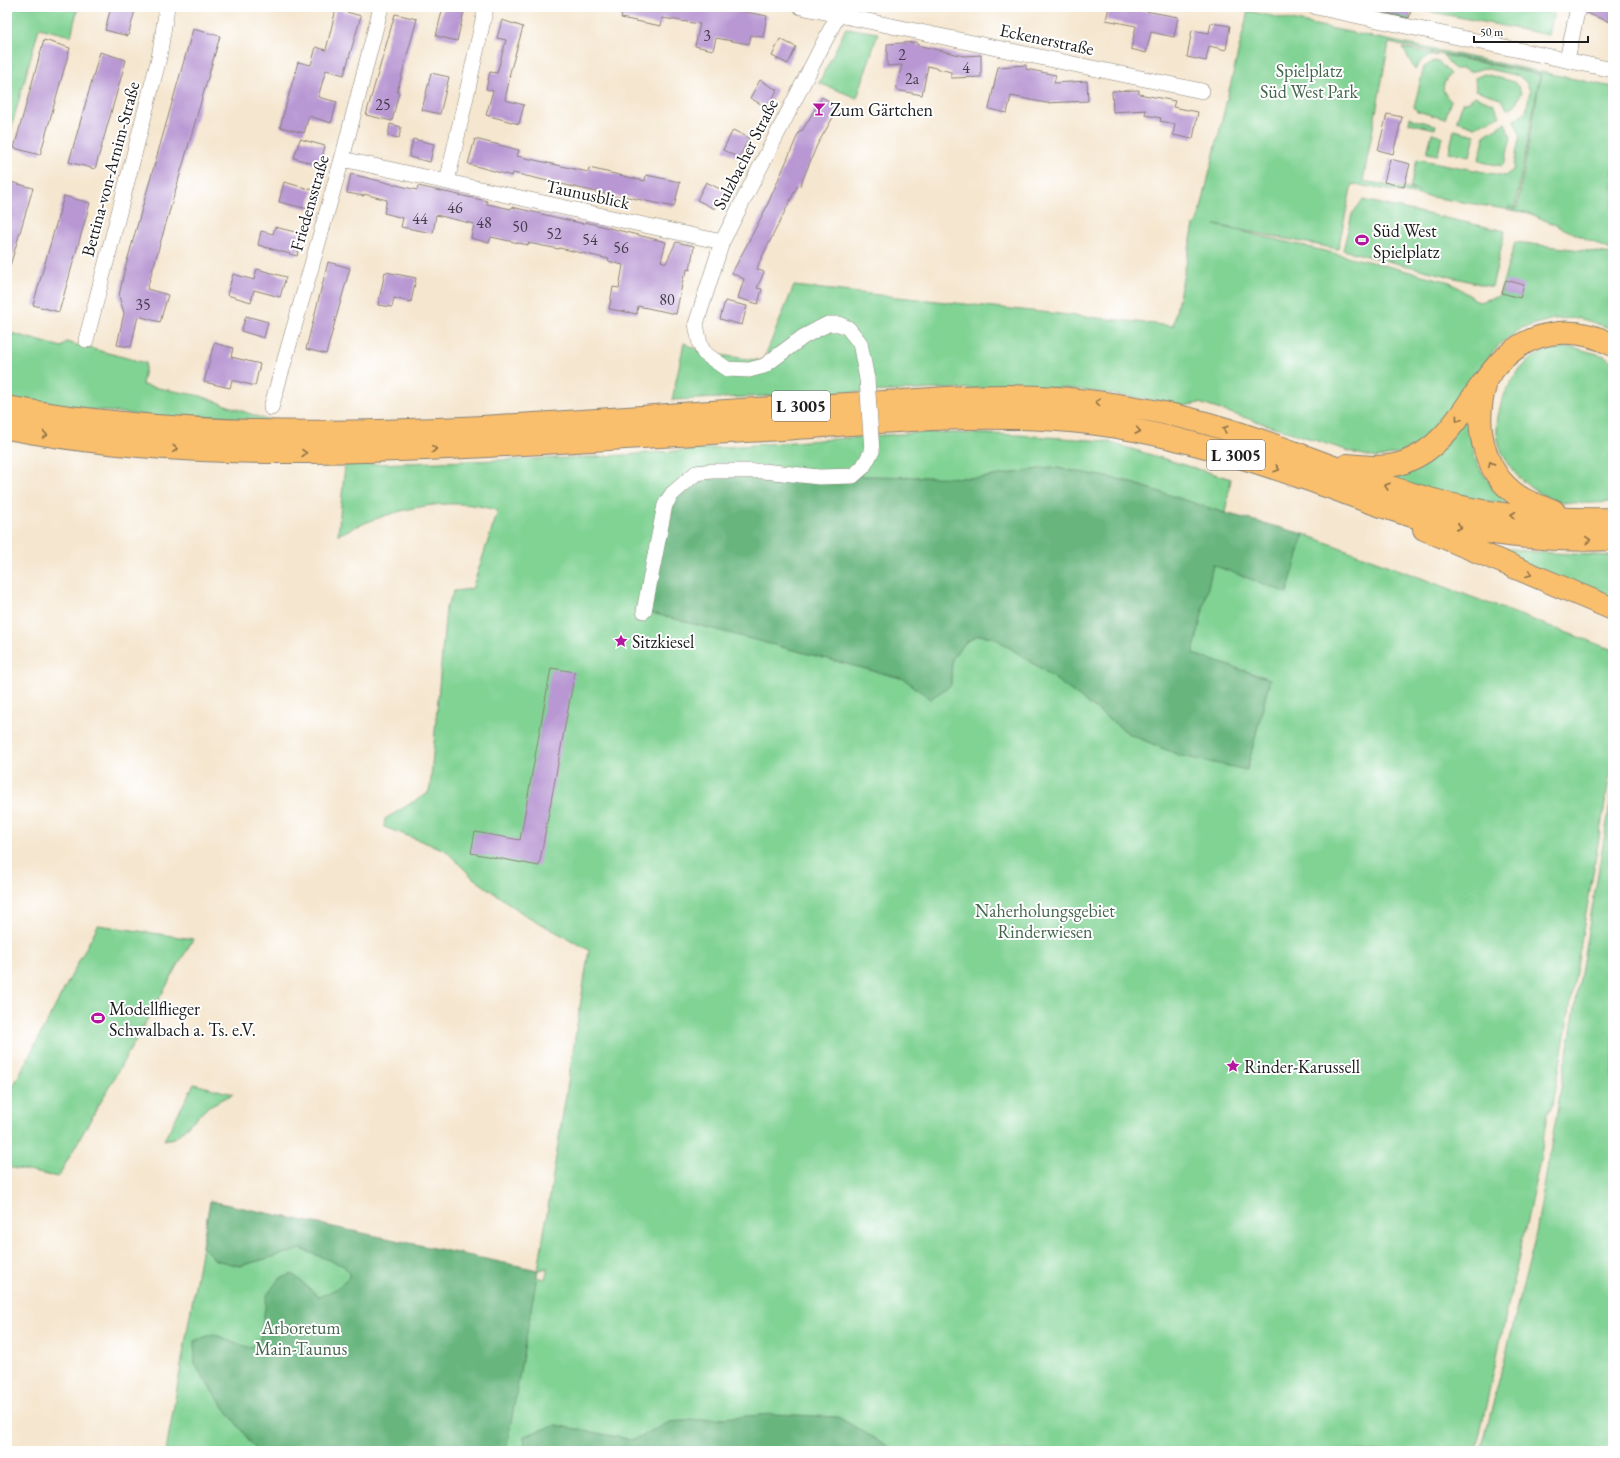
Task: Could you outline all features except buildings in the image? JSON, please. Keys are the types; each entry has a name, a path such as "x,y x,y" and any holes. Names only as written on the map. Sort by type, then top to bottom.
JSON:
{"highway":[{"path":"1318,461 1364,467 1404,463 1424,452 1441,440 1455,423 1488,375 1500,361 1513,349 1534,338 1564,332 1582,333 1613,345"},
{"path":"1488,375 1480,412 1480,432 1486,454 1497,475 1510,489 1525,500 1580,520"},
{"name":"L 3005","path":"7,407 85,420 127,425 230,432 294,432 480,427 962,397 1015,396 1088,401 1153,411 1223,428 1398,490 1466,508 1524,516 1580,520 1613,519"},
{"name":"L 3005","path":"7,428 81,440 170,449 296,453 482,446 906,421 1016,418 1056,419 1114,427 1187,441 1252,460 1368,502 1427,520 1487,532 1551,539 1582,541 1613,539"},
{"path":"1368,502 1492,559 1613,609"}],"street":[{"name":"Bettina-von-Arnim-Straße","path":"86,340 159,58 167,7"},
{"name":"Friedensstraße","path":"271,408 342,159 381,7"},
{"path":"447,182 486,7"},
{"path":"801,7 840,11"},
{"path":"1316,7 1613,70"},
{"path":"1567,60 1578,7"},
{"name":"Eckenerstraße","path":"840,11 1202,91"},
{"name":"Sulzbacher Straße","path":"644,611 665,505 672,494 696,473 712,471 764,471 819,477 853,476 863,467 872,451 867,379 860,343 848,328 839,324 828,324 818,328 803,337 764,366 749,370 727,369 704,353 700,344 696,324 722,242 840,11"},
{"name":"Taunusblick","path":"342,159 722,242"}],"green space":[{"path":"9,7 78,7 71,36 39,28 8,139 7,17"},
{"path":"1344,7 1555,7 1549,35 1412,8 1409,21"},
{"name":"Spielplatz Süd West Park","path":"1248,11 1613,87 1613,251 1529,213 1352,184 1338,249 1215,225 1450,282 1479,302 1499,296 1515,242 1613,254 1613,329 1579,318 1553,319 1522,328 1500,344 1480,368 1456,404 1422,444 1397,454 1377,458 1355,453 1199,403 1183,406 1161,401 1066,388 939,389 672,400 684,343 704,353 763,361 794,286 1173,326 1194,225 1198,221","holes":["1389,43 1541,74 1517,208 1515,208 1540,75 1443,55 1454,69 1463,69 1470,72 1484,68 1519,76 1526,82 1530,91 1526,111 1514,120 1520,134 1513,170 1505,176 1417,159 1410,188 1419,191 1363,181"]},
{"path":"846,28 878,33 857,98 819,83"},
{"path":"1403,48 1438,55 1430,56 1424,59 1419,63 1415,70"},
{"path":"1434,61 1440,63 1450,74 1443,88 1445,95 1451,101 1445,119 1417,111 1414,107 1424,67"},
{"path":"1484,74 1515,82 1521,92 1515,105 1508,110 1500,98 1476,90 1475,78"},
{"path":"1475,96 1494,104 1500,116 1475,127 1457,121 1462,103 1469,101"},
{"path":"1410,117 1414,120 1436,125 1435,129 1409,123"},
{"path":"1505,123 1511,137 1505,162 1502,166 1482,162 1479,159 1485,135"},
{"path":"1454,130 1475,135 1470,156 1449,152"},
{"path":"1432,133 1442,136 1438,155 1427,153"},
{"path":"1363,200 1505,231 1492,287 1343,250 1352,214"},
{"path":"7,332 62,347 66,342 146,363 142,385 201,396 270,421 257,427 7,401"},
{"path":"1571,347 1605,356 1613,363 1613,502 1569,503 1545,496 1525,483 1516,474 1503,454 1499,443 1497,422 1502,402 1511,382 1523,366 1535,356 1550,350"},
{"path":"1476,407 1472,441 1477,463 1488,480 1495,487 1521,504 1474,500 1383,478"},
{"name":"Naherholungsgebiet Rinderwiesen","path":"925,432 1018,435 1105,441 1231,479 1225,513 1302,542 1304,534 1613,650 1613,757 1553,1105 1547,1113 1541,1156 1476,1451 166,1451 210,1201 545,1279 548,1268 538,1270 589,950 525,915 473,878 445,850 384,827 385,819 428,793 430,788 446,608 454,591 472,589 498,511 478,506 458,504 416,508 376,519 338,535 345,465 596,457"},
{"path":"1052,467 1123,480 1225,513 1304,534 1287,593 1213,565 1193,654 1270,679 1247,770 1181,756 1129,734 1043,670 993,637 978,635 965,643 952,658 951,685 930,699 904,679 644,611 662,511 696,473 980,478"},
{"path":"1480,544 1534,552 1613,556 1613,601"},
{"path":"1613,787 1613,1451 1481,1451 1535,1239"},
{"name":"Modellflieger Schwalbach a. Ts. e.V.","path":"98,925 193,939 58,1177 7,1167 7,1098"},
{"path":"194,1084 233,1094 209,1106 175,1138 164,1140"},
{"name":"Arboretum Main-Taunus","path":"210,1201 538,1270 506,1451 257,1451 211,1390 195,1364 194,1341 213,1334 250,1348 260,1340 267,1295 279,1279 293,1274 319,1297 336,1289 350,1276 344,1266 301,1249 240,1266 215,1260 202,1246"},
{"path":"773,1414 838,1417 896,1451 525,1451 524,1436 556,1425 633,1440 670,1422"}],"place":[{"name":"Zum Gärtchen","path":"819,109"},
{"name":"Süd West Spielplatz","path":"1362,240"},
{"name":"Sitzkiesel","path":"621,641"},
{"name":"Modellflieger Schwalbach a. Ts. e.V.","path":"98,1018"},
{"name":"Rinder-Karussell","path":"1233,1066"}]}
